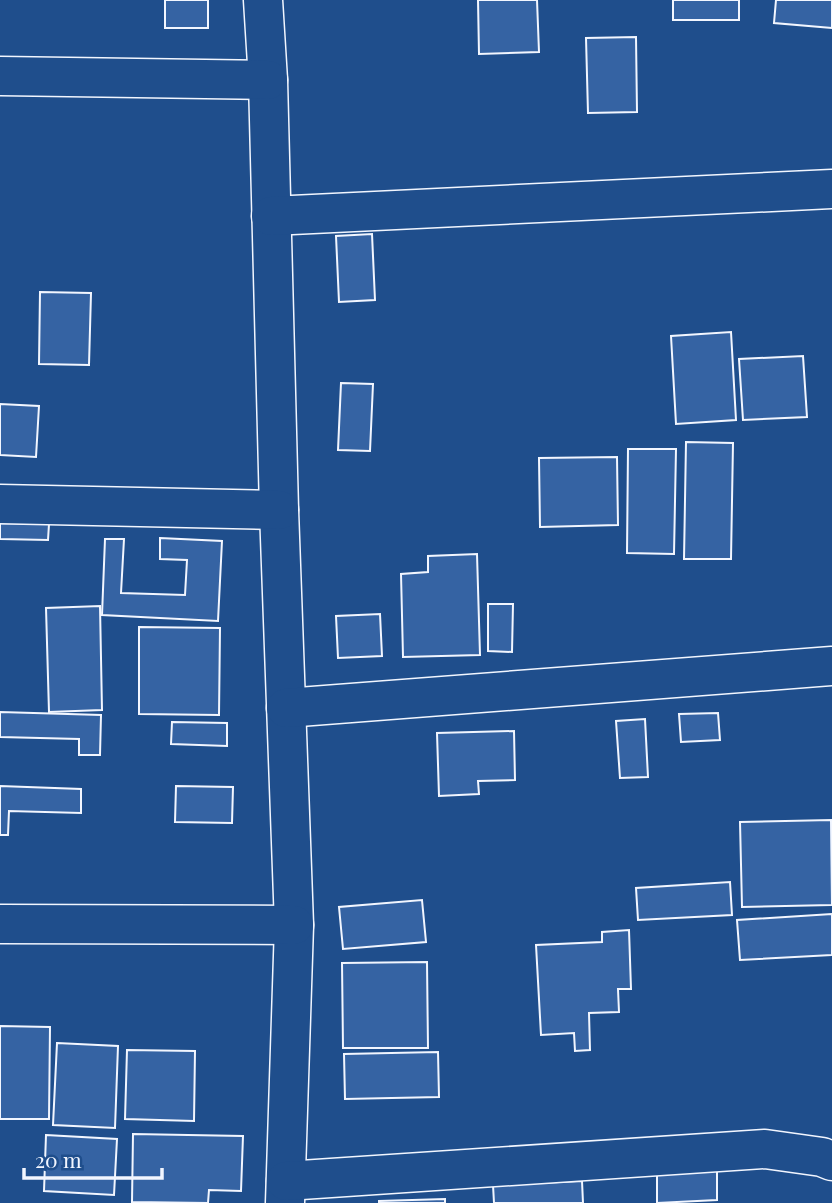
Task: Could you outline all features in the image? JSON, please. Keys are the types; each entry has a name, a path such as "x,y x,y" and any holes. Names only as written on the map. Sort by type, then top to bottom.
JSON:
{"street":[{"path":"263,0 268,80 279,510 294,925 286,1192 765,1149 822,1157 832,1161"},
{"path":"0,76 268,80"},
{"path":"271,216 832,189"},
{"path":"0,505 279,510"},
{"path":"286,708 832,666"},
{"path":"0,924 294,925"}],"building":[{"path":"165,0 208,0 208,28 165,28"},
{"path":"478,0 537,0 539,52 479,54"},
{"path":"673,0 739,0 739,20 673,20"},
{"path":"776,0 832,0 832,28 774,23"},
{"path":"636,37 637,112 588,113 586,38"},
{"path":"372,234 375,300 339,302 336,236"},
{"path":"40,292 91,293 89,365 39,364"},
{"path":"731,332 736,420 676,424 671,336"},
{"path":"803,356 807,417 743,420 739,359"},
{"path":"341,383 373,384 370,451 338,450"},
{"path":"0,404 39,406 36,457 0,455"},
{"path":"686,442 733,443 731,559 684,559"},
{"path":"628,449 676,449 674,554 627,553"},
{"path":"617,457 618,525 540,527 539,458"},
{"path":"0,523 49,524 48,540 0,539"},
{"path":"160,538 222,541 218,621 102,615 105,539 124,539 121,593 185,595 187,560 160,559"},
{"path":"477,554 480,655 403,657 401,574 428,572 428,556"},
{"path":"488,604 513,604 512,652 488,651"},
{"path":"100,606 102,710 49,712 46,608"},
{"path":"380,614 382,656 338,658 336,616"},
{"path":"139,627 220,628 219,715 139,714"},
{"path":"0,712 101,715 100,755 79,755 79,739 0,737"},
{"path":"718,713 720,740 681,742 679,714"},
{"path":"645,719 648,777 620,778 616,721"},
{"path":"172,722 227,723 227,746 171,744"},
{"path":"514,731 515,780 478,781 479,794 439,796 437,733"},
{"path":"0,786 81,789 81,813 9,811 8,835 0,835"},
{"path":"176,786 233,787 232,823 175,822"},
{"path":"831,820 832,905 742,907 740,822"},
{"path":"730,882 732,915 638,920 636,888"},
{"path":"422,900 426,942 343,949 339,907"},
{"path":"832,914 832,955 740,960 737,920"},
{"path":"629,930 631,989 618,989 619,1012 589,1013 590,1050 575,1051 574,1033 541,1035 536,945 602,942 602,932"},
{"path":"427,962 428,1048 343,1048 342,963"},
{"path":"0,1026 50,1027 49,1119 0,1119"},
{"path":"57,1043 118,1046 115,1128 53,1125"},
{"path":"127,1050 195,1051 194,1121 125,1119"},
{"path":"438,1052 439,1097 345,1099 344,1054"},
{"path":"133,1134 243,1136 241,1191 209,1190 208,1203 132,1202"},
{"path":"46,1135 117,1139 114,1195 44,1191"},
{"path":"657,1171 717,1171 717,1200 657,1203"},
{"path":"582,1181 583,1203 494,1203 493,1185"},
{"path":"445,1199 445,1203 379,1203 379,1201"}]}
